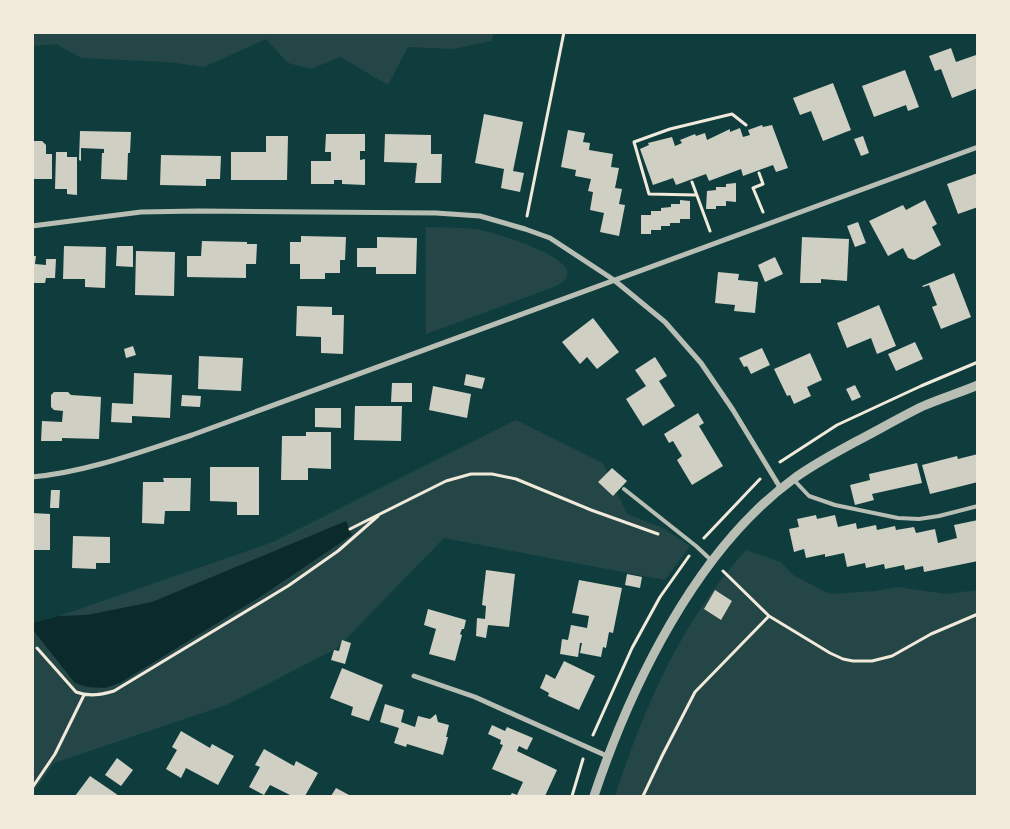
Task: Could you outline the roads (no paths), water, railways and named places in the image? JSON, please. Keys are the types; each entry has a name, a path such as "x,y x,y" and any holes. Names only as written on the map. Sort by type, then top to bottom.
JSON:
{"street":[{"path":"32,477 52,476 126,457 192,435 978,147"},
{"path":"32,226 141,212 198,211 436,213 480,216 525,229 550,238 614,280 665,322 702,363 781,489"},
{"path":"594,796 607,756 627,710 652,659 685,600 712,561 756,512 793,479 827,457 922,407 978,386"},
{"path":"414,676 475,697 607,756"}],"lane":[{"path":"793,479 809,496 835,505 898,518 919,519 978,506"},
{"path":"624,489 712,561"}]}
